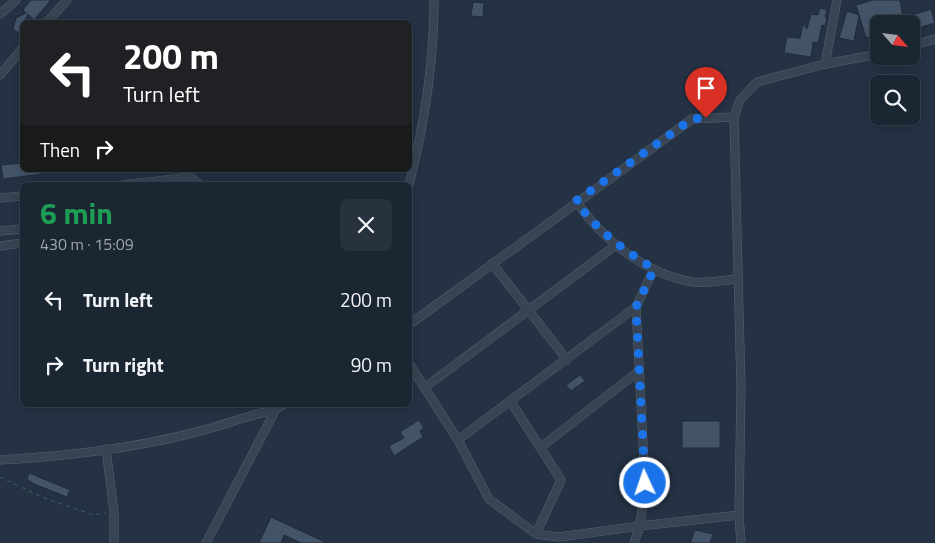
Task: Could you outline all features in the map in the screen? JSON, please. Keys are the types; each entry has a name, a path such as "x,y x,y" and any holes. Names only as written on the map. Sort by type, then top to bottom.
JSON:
{"street":[{"path":"0,14 4,7 16,0"},
{"path":"49,20 67,0"},
{"path":"410,182 416,157 434,36 434,0"},
{"path":"825,64 837,0"},
{"path":"920,43 935,39"},
{"path":"0,74 20,52"},
{"path":"741,543 739,515 741,386 734,118 740,100 757,82 825,64 870,56"},
{"path":"412,323 576,201 692,119 734,118"},
{"path":"148,182 191,177 197,182"},
{"path":"0,198 20,196"},
{"path":"576,201 585,214 616,245 654,269 688,282 738,279"},
{"path":"0,231 20,229"},
{"path":"0,246 20,244"},
{"path":"424,388 530,311 616,245"},
{"path":"492,263 567,360"},
{"path":"458,440 636,307 654,269"},
{"path":"634,543 640,526 645,483 636,307"},
{"path":"412,368 458,440 489,499 536,534 560,537 739,515"},
{"path":"541,448 639,371"},
{"path":"511,402 562,480 536,534"},
{"path":"0,460 57,456 170,440 280,407"},
{"path":"206,543 280,407"},
{"path":"106,450 114,512 114,543"}],"path":[{"path":"0,477 44,498 94,515 114,512"}],"building":[{"path":"31,0 51,0 34,20 28,14 25,20 20,20 18,33 13,29 16,18 26,13 23,10"},
{"path":"873,0 900,0 902,15 870,15 870,37 866,38 856,5"},
{"path":"473,2 484,3 483,17 471,16"},
{"path":"820,8 827,10 825,17 827,17 825,26 822,25 818,43 813,42 811,57 784,53 787,37 800,38 803,24 807,29 811,14 818,15"},
{"path":"931,9 935,23 920,28 920,15 912,15"},
{"path":"847,11 859,15 854,41 839,38"},
{"path":"20,163 20,172 42,172 43,174 3,179 1,165"},
{"path":"580,375 585,381 571,391 566,385"},
{"path":"419,420 424,428 420,431 423,437 394,456 389,446 404,438 400,432"},
{"path":"682,421 720,421 720,448 682,448"},
{"path":"29,473 70,490 67,497 34,484 27,479"},
{"path":"271,517 327,543 301,543 284,535 281,543 259,543"},
{"path":"695,530 713,534 710,543 690,543"}],"route":[{"path":"645,483 636,307 654,269 616,245 585,214 576,201 692,119 706,118"}]}
